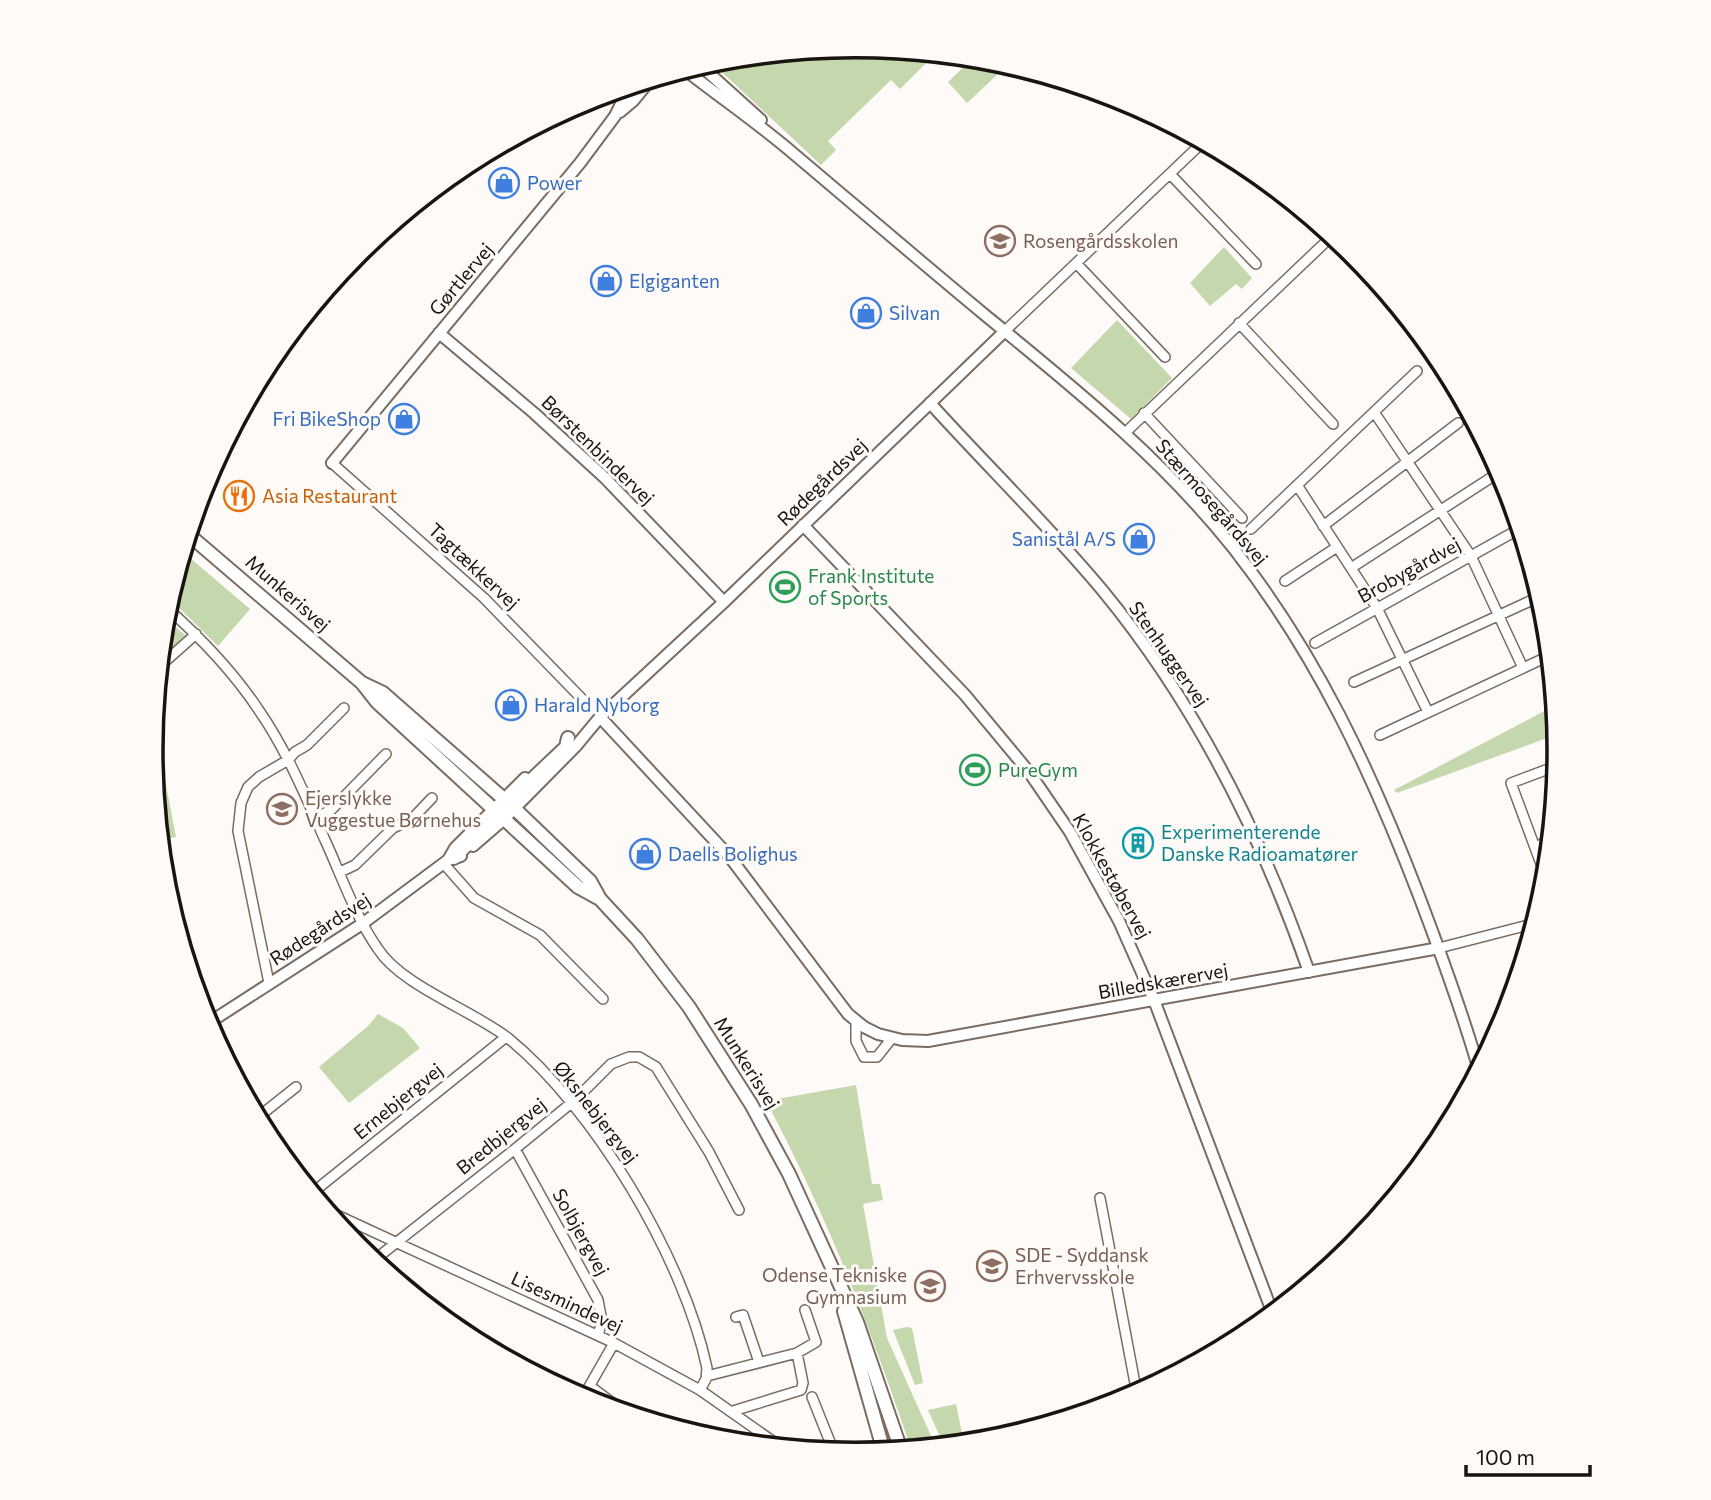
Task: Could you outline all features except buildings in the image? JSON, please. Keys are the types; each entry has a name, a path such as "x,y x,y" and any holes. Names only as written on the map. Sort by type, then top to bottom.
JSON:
{"main road":[{"name":"Munkerisvej","path":"196,541 362,683 377,702 416,738 574,865 590,881 600,899 637,939 689,1007 719,1053 751,1104 789,1174 857,1322 898,1441"},
{"name":"Munkerisvej","path":"362,683 383,693 503,808 578,887 600,899"},
{"path":"449,861 566,747 568,738"},
{"name":"Munkerisvej","path":"831,1267 881,1441"}],"street":[{"name":"Stærmosegårdsvej","path":"709,73 792,152"},
{"path":"702,75 729,98 755,115"},
{"name":"Stærmosegårdsvej","path":"694,77 792,152 1126,432 1178,484 1233,547 1269,595 1304,649 1357,746 1392,826 1439,948 1475,1058"},
{"name":"Gørtlervej","path":"615,116 641,92"},
{"name":"Gørtlervej","path":"332,463 552,197 615,116 624,97"},
{"name":"Rødegårdsvej","path":"503,808 576,746 596,721 724,602 1197,148"},
{"path":"1170,174 1256,264"},
{"path":"1126,432 1325,242"},
{"path":"1076,263 1165,356"},
{"path":"1239,323 1334,424"},
{"name":"Børstenbindervej","path":"439,333 534,413 604,477 724,602"},
{"path":"1251,529 1417,371"},
{"name":"Stenhuggervej","path":"930,403 1073,557 1132,628 1172,685 1210,748 1252,828 1287,910 1309,972"},
{"path":"1374,412 1471,556 1523,668"},
{"path":"1144,413 1242,518"},
{"path":"1324,526 1458,423"},
{"name":"Tagtækkervej","path":"332,463 484,598 586,703"},
{"path":"1351,568 1491,477"},
{"path":"1297,485 1377,608 1428,712"},
{"name":"Klokkestøbervej","path":"803,525 965,695 1029,772 1070,832 1134,953 1154,1000 1269,1305"},
{"name":"Brobygårdvej","path":"1315,643 1513,533"},
{"path":"1285,581 1337,547"},
{"path":"1354,682 1531,601"},
{"name":"Øksnebjergvej","path":"177,617 196,634 241,685 259,710 288,760 362,924 388,962 506,1037 570,1103 623,1175 656,1233 689,1310 706,1362 707,1376"},
{"path":"169,658 196,634"},
{"path":"1380,735 1542,659"},
{"path":"269,983 238,831 238,815 248,787 307,745 344,708"},
{"name":"Rødegårdsvej","path":"568,738 596,721"},
{"name":"Billedskærervej","path":"596,721 729,856 841,1006 872,1031 892,1038 928,1041 1439,948"},
{"path":"315,818 331,810 386,754"},
{"path":"1539,858 1511,783 1547,769"},
{"path":"340,872 355,865 393,828 412,819 432,798"},
{"path":"1535,847 1541,844"},
{"path":"449,861 474,898 522,924 547,942 603,999"},
{"name":"Rødegårdsvej","path":"217,1017 362,924 449,861"},
{"path":"1439,948 1525,926"},
{"path":"856,1020 856,1041 864,1057 877,1057 892,1038"},
{"name":"Ernebjergvej","path":"319,1187 506,1037"},
{"name":"Bredbjergvej","path":"382,1254 515,1149 611,1064 629,1057 648,1060 656,1068 676,1096 739,1210"},
{"path":"265,1111 296,1087"},
{"name":"Solbjergvej","path":"515,1149 598,1300 602,1321 598,1335"},
{"path":"1100,1198 1135,1383"},
{"name":"Lisesmindevej","path":"348,1220 614,1343 700,1390 767,1436"},
{"path":"700,1390 707,1376 797,1353 816,1342 805,1310"},
{"path":"736,1317 743,1315 759,1362"},
{"path":"588,1389 614,1343"},
{"path":"733,1411 801,1390 803,1383 797,1353"},
{"path":"590,1386 600,1393"},
{"path":"812,1396 830,1441"}],"green space":[{"path":"810,59 901,59 927,62 900,89 891,80 828,141 836,150 821,165 721,71"},
{"path":"964,67 998,74 967,103 948,82"},
{"path":"1224,247 1252,278 1242,289 1236,284 1210,306 1190,283"},
{"path":"1117,320 1172,378 1131,419 1071,368"},
{"path":"191,559 250,609 218,646 179,608"},
{"path":"175,626 186,636 171,650"},
{"path":"1546,710 1547,738 1397,793 1394,790"},
{"path":"164,774 176,837 169,838"},
{"path":"378,1014 403,1028 420,1048 349,1103 319,1067 368,1026"},
{"path":"856,1085 872,1184 880,1184 883,1200 863,1204 887,1338 932,1438 908,1440 846,1272 788,1143 766,1101"},
{"path":"912,1328 923,1383 915,1385 893,1330"},
{"path":"956,1404 962,1434 940,1437 928,1410"}],"place":[{"name":"Power","path":"504,183"},
{"name":"Rosengårdsskolen","path":"1000,241"},
{"name":"Elgiganten","path":"606,281"},
{"name":"Silvan","path":"866,313"},
{"name":"Fri BikeShop","path":"404,419"},
{"name":"Asia Restaurant","path":"239,496"},
{"name":"Sanistål A/S","path":"1139,539"},
{"name":"Frank Institute of Sports","path":"785,587"},
{"name":"Harald Nyborg","path":"511,705"},
{"name":"PureGym","path":"975,770"},
{"name":"Ejerslykke Vuggestue Børnehus","path":"282,809"},
{"name":"Experimenterende Danske Radioamatører","path":"1138,843"},
{"name":"Daells Bolighus","path":"645,854"},
{"name":"SDE - Syddansk Erhvervsskole","path":"992,1266"},
{"name":"Odense Tekniske Gymnasium","path":"930,1286"}]}
